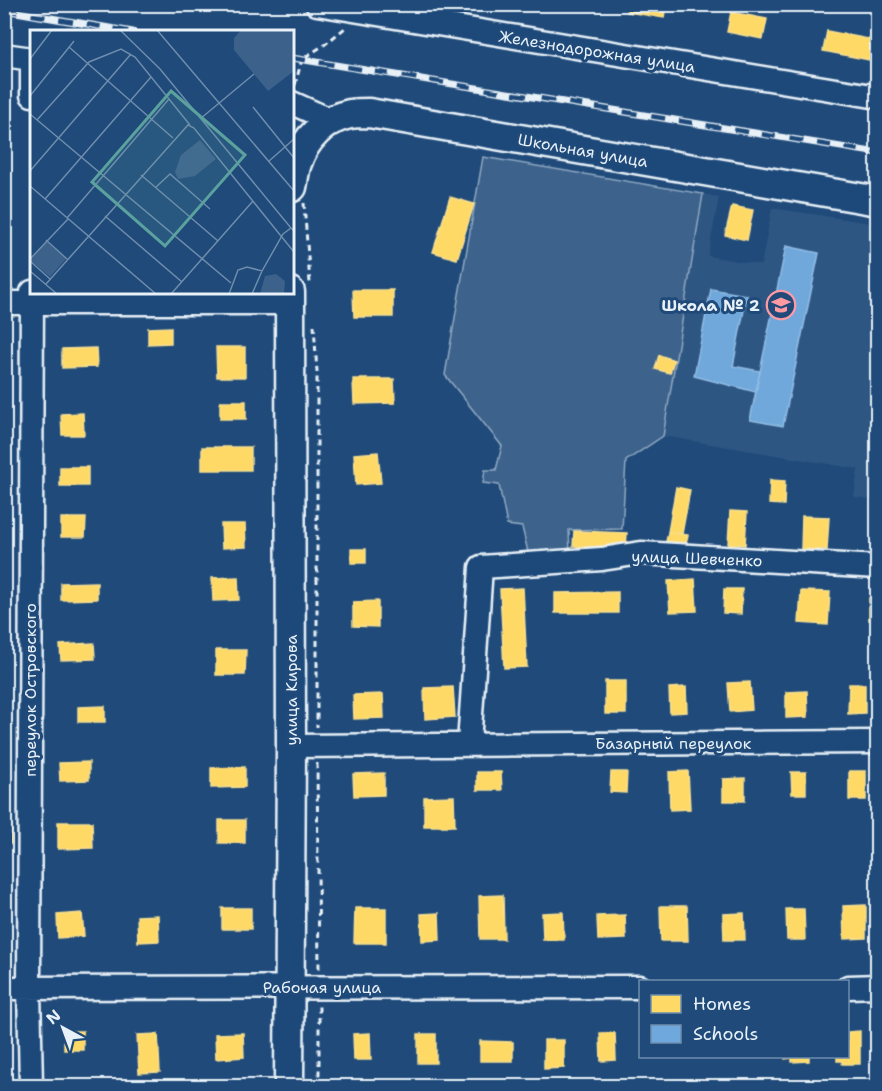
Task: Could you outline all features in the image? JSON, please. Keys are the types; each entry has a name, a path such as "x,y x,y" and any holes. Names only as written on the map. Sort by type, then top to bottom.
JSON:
{"main road":[{"name":"Школьная улица","path":"330,120 351,113 369,113 878,201"},
{"path":"298,195 296,165 303,148 315,132 330,120"},
{"name":"улица Кирова","path":"289,1086 289,987 304,746 301,301"}],"street":[{"name":"Железнодорожная улица","path":"317,4 365,9 878,97"},
{"path":"4,55 30,59"},
{"path":"294,104 330,120"},
{"path":"4,303 32,298 301,301"},
{"name":"переулок Островского","path":"31,1086 29,988 32,298"},
{"name":"улица Шевченко","path":"469,744 481,567 602,559 641,553 878,567"},
{"name":"Базарный переулок","path":"304,746 878,742"},
{"name":"Рабочая улица","path":"4,988 639,987"},
{"path":"849,987 878,987"}],"path":[{"path":"294,86 302,59 324,45 365,9"},
{"path":"298,195 301,301 317,372 304,746 320,987 320,1086"}],"shaded area":[{"path":"483,157 703,194 663,436 626,461 622,529 569,530 570,556 529,556 522,527 507,525 499,485 483,483 485,470 496,470 502,446 445,375"},
{"name":"Школа № 2","path":"703,194 719,197 708,256 761,265 772,208 877,224 877,500 854,497 858,469 663,436"}],"building: Homes":[{"path":"629,4 666,4 664,18 627,12"},
{"path":"731,12 767,19 763,39 727,32"},
{"path":"827,31 874,40 870,60 823,51"},
{"path":"450,197 474,204 457,259 433,252"},
{"path":"732,206 753,210 747,240 725,235"},
{"path":"353,290 393,290 393,317 354,317"},
{"path":"171,327 171,343 148,344 148,328"},
{"path":"216,347 245,347 245,377 217,377"},
{"path":"96,348 97,367 62,368 62,349"},
{"path":"659,355 674,360 670,373 655,369"},
{"path":"353,379 394,379 395,403 354,404"},
{"path":"220,401 246,401 246,419 220,419"},
{"path":"83,413 84,435 62,435 61,414"},
{"path":"202,447 251,447 251,470 202,470"},
{"path":"378,452 381,483 356,485 354,454"},
{"path":"60,467 88,467 88,486 60,486"},
{"path":"770,480 785,481 784,505 769,504"},
{"path":"676,487 690,490 682,534 668,532"},
{"path":"730,511 747,512 745,545 728,544"},
{"path":"802,516 829,517 827,550 801,549"},
{"path":"61,518 86,518 85,537 61,537"},
{"path":"221,524 245,524 246,547 222,548"},
{"path":"574,531 627,533 626,548 573,546"},
{"path":"668,532 688,535 684,554 664,551"},
{"path":"351,549 366,549 366,563 351,563"},
{"path":"238,577 239,600 213,601 212,578"},
{"path":"695,579 697,611 670,612 668,581"},
{"path":"97,582 97,599 61,600 61,583"},
{"path":"523,588 527,667 504,668 500,589"},
{"path":"724,589 742,589 741,614 723,613"},
{"path":"801,591 830,592 828,625 799,623"},
{"path":"618,592 618,613 555,613 555,593"},
{"path":"869,598 878,598 878,620 869,620"},
{"path":"378,601 378,627 353,626 353,602"},
{"path":"94,643 95,659 61,660 60,645"},
{"path":"216,650 246,650 245,675 216,675"},
{"path":"605,681 626,681 626,714 605,714"},
{"path":"750,682 752,710 730,712 728,683"},
{"path":"849,684 865,684 865,713 848,714"},
{"path":"453,687 455,717 425,719 424,688"},
{"path":"686,687 687,712 670,713 669,688"},
{"path":"807,691 808,717 786,718 786,692"},
{"path":"383,694 384,718 354,719 353,695"},
{"path":"105,706 105,722 78,722 78,707"},
{"path":"89,762 89,780 60,781 59,763"},
{"path":"245,767 245,787 211,788 211,768"},
{"path":"688,771 690,809 670,810 669,772"},
{"path":"849,771 866,771 866,800 849,800"},
{"path":"477,772 501,772 502,790 477,790"},
{"path":"611,772 627,772 626,793 610,792"},
{"path":"791,772 806,772 806,794 792,794"},
{"path":"384,773 384,795 354,796 353,774"},
{"path":"745,778 745,801 723,801 723,779"},
{"path":"454,796 455,826 424,826 424,797"},
{"path":"4,819 11,819 11,844 4,844"},
{"path":"219,820 245,820 245,843 219,843"},
{"path":"58,822 92,822 93,848 58,849"},
{"path":"503,895 504,939 480,939 479,896"},
{"path":"866,905 866,938 844,939 843,906"},
{"path":"660,906 687,906 688,941 661,941"},
{"path":"222,908 251,908 251,929 222,929"},
{"path":"355,908 386,908 386,943 354,943"},
{"path":"786,909 804,909 805,940 787,940"},
{"path":"563,912 564,940 543,940 542,913"},
{"path":"82,913 84,936 58,938 57,915"},
{"path":"439,913 440,940 422,941 421,914"},
{"path":"744,913 745,940 724,940 723,914"},
{"path":"158,915 159,941 138,942 137,916"},
{"path":"625,915 626,939 598,940 597,916"},
{"path":"64,1031 83,1031 83,1050 64,1050"},
{"path":"860,1031 860,1064 842,1064 842,1061 837,1061 837,1058 849,1058 849,1032"},
{"path":"243,1033 244,1057 216,1059 215,1034"},
{"path":"370,1033 371,1060 354,1060 353,1034"},
{"path":"600,1033 615,1033 616,1060 601,1061"},
{"path":"158,1034 160,1072 139,1073 137,1035"},
{"path":"418,1034 436,1034 436,1063 418,1063"},
{"path":"544,1040 564,1040 564,1068 544,1069"},
{"path":"480,1041 513,1042 513,1061 480,1061"},
{"path":"792,1058 809,1058 809,1061 792,1062"},
{"path":"61,1081 87,1082 86,1086 61,1086"}],"building: Schools":[{"path":"786,246 819,253 783,426 750,420"},
{"path":"711,289 747,295 733,366 760,371 756,392 694,376"}],"railway":[{"path":"4,10 121,30"},
{"path":"294,58 878,153"}],"place":[{"name":"Школа № 2","path":"781,305"}]}
